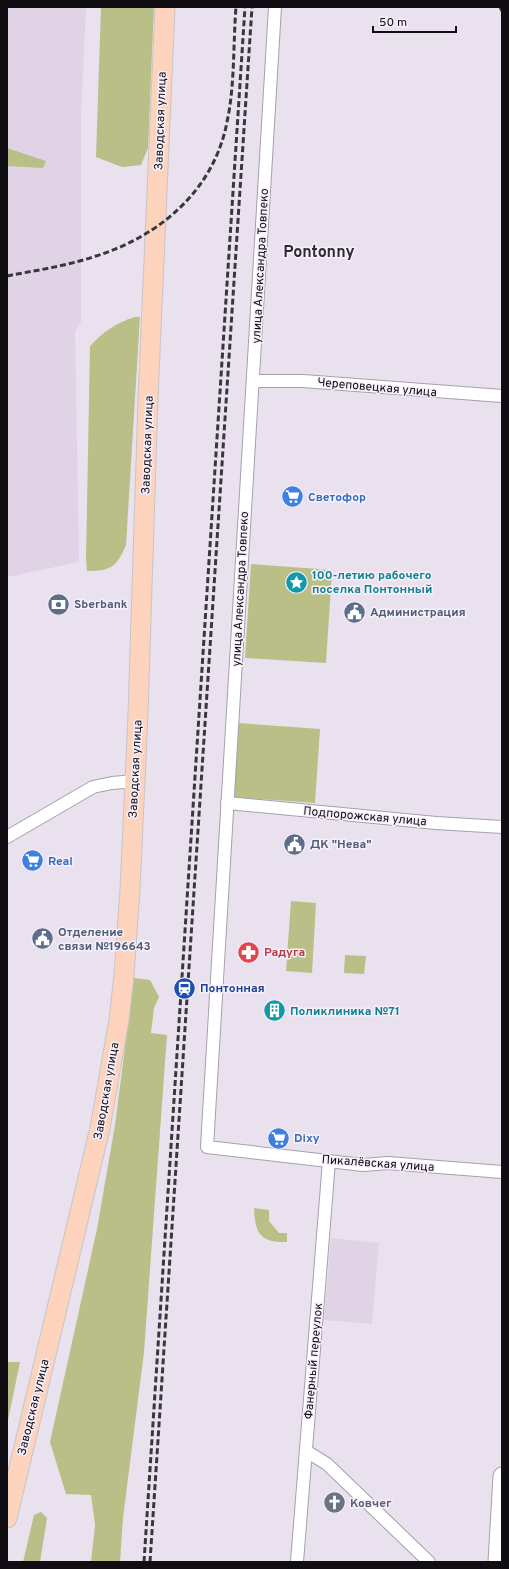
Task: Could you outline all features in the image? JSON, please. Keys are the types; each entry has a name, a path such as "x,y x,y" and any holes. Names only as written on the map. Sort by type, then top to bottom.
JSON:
{"main road":[{"name":"Заводская улица","path":"7,1518 100,1128 111,1070 124,975 135,781 165,7"}],"street":[{"name":"улица Александра Товпеко","path":"231,1149 207,1147 275,7"},
{"name":"Череповецкая улица","path":"253,381 303,381 502,396"},
{"path":"7,838 93,787 112,783 135,781"},
{"name":"Подпорожская улица","path":"228,803 436,823 502,826"},
{"name":"Пикалёвская улица","path":"231,1149 363,1165 388,1163 502,1172"},
{"name":"Фанерный переулок","path":"297,1562 329,1161"},
{"path":"306,1451 327,1464 429,1562"},
{"path":"497,1562 502,1476"}],"shaded area":[{"path":"7,7 86,7 81,115 81,322 75,331 79,562 7,577"},
{"path":"331,1238 379,1243 372,1324 324,1320"}],"green space":[{"path":"101,7 154,7 148,148 141,165 122,167 96,157"},
{"path":"7,148 46,161 43,168 7,166"},
{"path":"135,317 140,317 126,545 120,558 112,566 102,570 87,571 90,346 111,328"},
{"path":"251,564 332,570 326,663 245,658"},
{"path":"238,723 320,729 315,803 233,797"},
{"path":"291,901 316,903 312,973 286,971"},
{"path":"345,955 366,956 364,974 344,973"},
{"path":"134,978 150,980 159,997 154,1008 151,1033 167,1035 144,1352 123,1518 120,1562 91,1562 95,1525 91,1495 66,1494 50,1442 97,1229 115,1125"},
{"path":"254,1208 269,1210 269,1221 279,1233 287,1233 287,1242 271,1241 261,1235 256,1224"},
{"path":"7,1362 20,1362 7,1425"},
{"path":"41,1512 47,1518 40,1562 23,1562 34,1515"}],"railway":[{"path":"7,276 52,268 96,256 119,247 142,236 162,223 181,207 197,189 210,169 220,146 227,122 233,79 236,7"},
{"path":"144,1562 245,7"},
{"path":"150,1562 252,7"},
{"path":"500,7 502,11"}],"place":[{"name":"Светофор","path":"293,497"},
{"name":"100-летию рабочего поселка Понтонный","path":"296,582"},
{"name":"Sberbank","path":"58,604"},
{"name":"Администрация","path":"355,612"},
{"name":"ДК \"Нева\"","path":"294,844"},
{"name":"Real","path":"32,861"},
{"name":"Отделение связи №196643","path":"43,939"},
{"name":"Радуга","path":"249,952"},
{"name":"Понтонная","path":"185,988"},
{"name":"Поликлиника №71","path":"274,1011"},
{"name":"Dixy","path":"278,1138"},
{"name":"Ковчег","path":"334,1503"}],"district":[{"name":"Pontonny","path":"319,251"}]}
